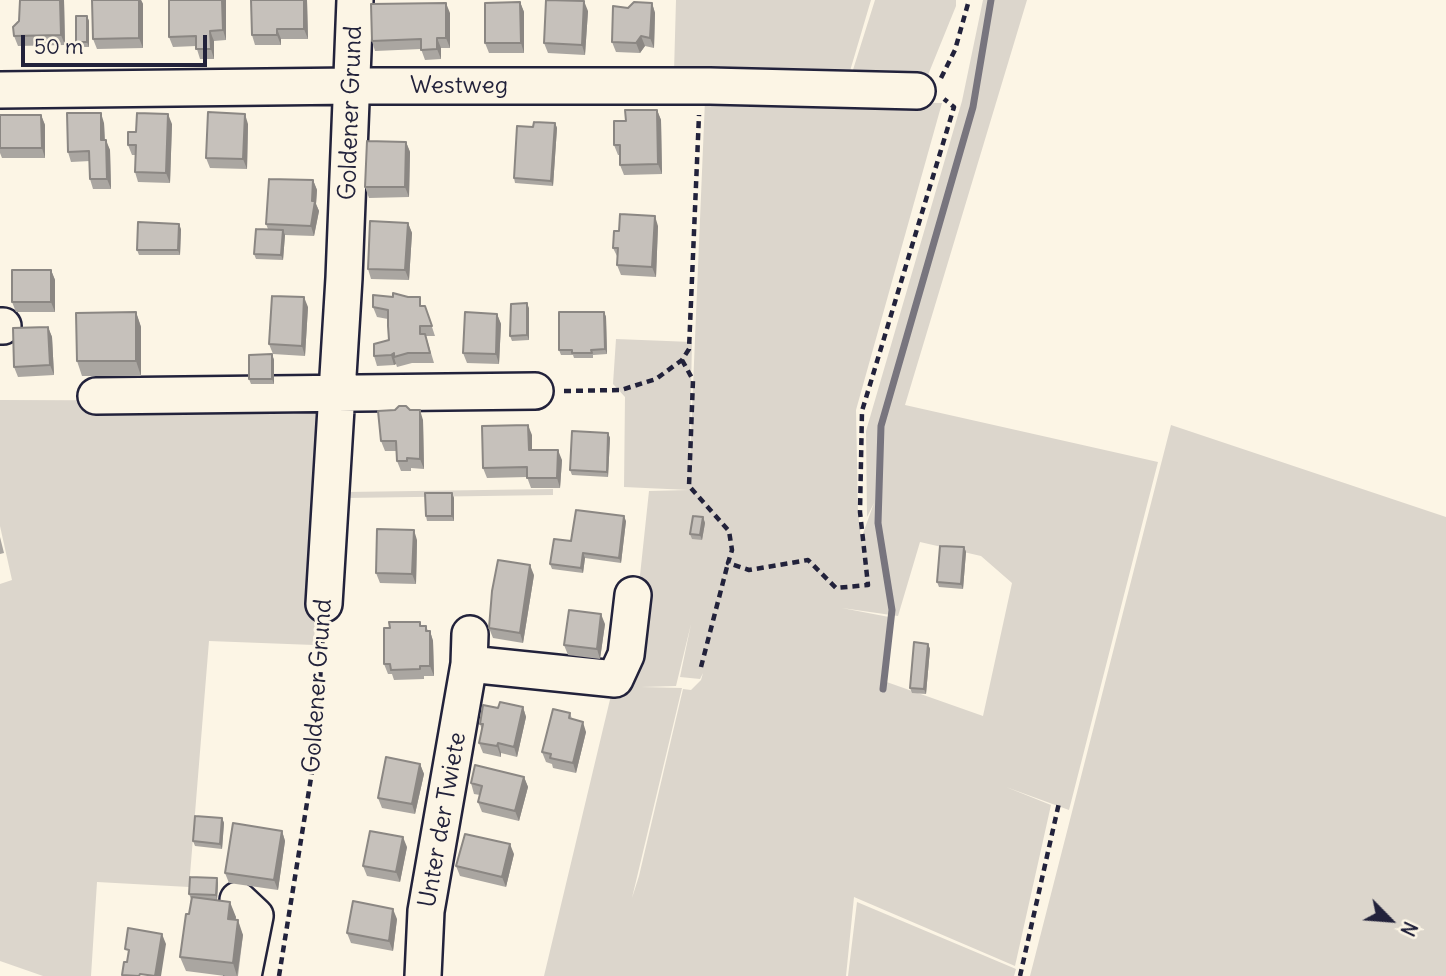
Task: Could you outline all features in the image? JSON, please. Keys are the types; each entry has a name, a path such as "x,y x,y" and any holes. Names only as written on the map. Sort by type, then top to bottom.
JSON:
{"street":[{"name":"Goldener Grund","path":"324,604 354,86 355,0"},
{"name":"Westweg","path":"0,90 700,86 925,91"},
{"path":"96,396 535,391"},
{"name":"Unter der Twiete","path":"423,976 426,911 470,649 615,680 626,655 633,595"},
{"path":"238,900 254,916 243,976"}],"path":[{"path":"728,563 750,570 808,560 836,588 868,585 860,512 862,411 954,107 925,91 956,50 969,0"},
{"path":"535,391 621,390 656,379 682,360 689,349 700,86"},
{"path":"682,360 692,380 689,486 729,531 732,550 701,667"},
{"name":"Goldener Grund","path":"279,976 316,747 324,604"},
{"path":"1020,976 1059,803"}],"shaded area":[{"path":"676,0 871,0 850,71 674,72"},
{"path":"875,0 956,0 928,75 912,80 852,73"},
{"path":"983,0 1027,0 905,405 1158,462 1069,810 1006,787 1051,805 1015,966 854,897 846,976 544,976 613,687 628,688 649,491 689,490 624,487 625,397 613,384 616,339 692,342 689,482 705,100 942,103 856,410 861,539 874,503 867,517 866,431 962,101","holes":["920,542 981,556 1012,583 983,716 881,680 889,617 842,608 898,616","691,624 680,677 700,679 703,673 701,680 691,690 683,689 632,898 682,688 641,687 676,686"]},
{"path":"0,400 325,401 314,645 209,641 189,887 97,882 91,976 43,976 0,961 0,584 12,580 0,526"},
{"path":"1171,425 1446,517 1446,976 1030,976"},
{"path":"553,489 553,495 346,498 346,492"},
{"path":"857,902 1016,969 1014,976 848,976"}],"building":[{"path":"20,0 60,0 61,35 14,36 13,27 19,21"},
{"path":"92,0 139,0 139,38 93,39"},
{"path":"169,0 222,0 223,30 210,31 211,49 196,49 196,36 169,37"},
{"path":"251,0 304,0 304,29 277,29 277,35 252,35"},
{"path":"546,0 584,1 582,45 544,43"},
{"path":"520,2 521,43 485,43 485,3"},
{"path":"634,2 652,3 650,38 641,36 636,43 612,42 613,6 628,8"},
{"path":"446,3 446,38 437,38 437,49 421,50 421,39 372,41 371,4"},
{"path":"76,16 87,16 87,42 76,42"},
{"path":"625,110 657,110 658,164 620,165 620,145 614,145 614,121 626,121"},
{"path":"208,112 245,114 243,159 206,158"},
{"path":"67,113 101,113 101,140 106,140 107,179 90,179 89,151 68,152"},
{"path":"137,113 168,114 166,173 135,172 136,145 128,145 128,132 136,132"},
{"path":"0,115 41,115 42,148 0,148"},
{"path":"534,122 555,123 551,181 514,178 517,126 533,127"},
{"path":"367,141 406,142 405,187 365,187"},
{"path":"269,179 313,180 312,201 315,201 311,226 266,224"},
{"path":"620,214 655,216 652,267 617,265 618,248 613,248 614,231 619,231"},
{"path":"370,221 408,223 405,270 368,269"},
{"path":"138,222 179,224 178,250 137,250"},
{"path":"256,229 283,230 281,255 254,254"},
{"path":"12,270 51,270 51,302 12,302"},
{"path":"393,293 420,297 420,306 425,306 432,326 420,326 420,334 425,334 430,353 374,356 374,344 389,340 388,310 373,307 373,295 393,297"},
{"path":"272,296 304,297 302,346 269,344"},
{"path":"527,303 527,335 510,336 511,304"},
{"path":"136,312 136,361 77,361 76,313"},
{"path":"465,312 497,314 496,354 463,353"},
{"path":"559,312 604,312 605,349 591,350 592,353 559,350"},
{"path":"48,327 50,365 14,367 13,328"},
{"path":"272,354 272,379 249,379 249,355"},
{"path":"399,406 420,410 420,459 407,458 407,461 397,461 396,441 381,441 378,411 395,410"},
{"path":"528,425 529,450 558,450 557,478 527,478 527,467 483,468 482,426"},
{"path":"572,431 608,433 607,472 570,470"},
{"path":"425,493 452,493 452,516 426,516"},
{"path":"576,510 624,516 619,558 583,553 581,568 550,564 554,539 571,541"},
{"path":"693,516 703,517 700,535 690,534"},
{"path":"377,529 414,530 412,574 376,573"},
{"path":"940,546 964,547 961,584 937,582"},
{"path":"498,560 530,565 520,633 489,628"},
{"path":"569,610 601,614 597,649 564,645"},
{"path":"389,622 420,622 420,626 426,626 426,631 430,631 430,666 391,670 390,664 384,664 384,628 390,628"},
{"path":"914,642 928,644 924,689 910,688"},
{"path":"500,702 523,707 514,747 498,743 497,746 479,743 483,705 498,708"},
{"path":"553,709 570,713 569,718 583,722 573,763 550,758 551,754 542,752"},
{"path":"386,757 420,764 412,804 378,798"},
{"path":"475,765 524,777 515,811 478,802 482,786 471,783"},
{"path":"195,816 222,818 220,844 193,841"},
{"path":"233,823 282,831 274,880 225,873"},
{"path":"370,831 403,837 396,872 363,866"},
{"path":"465,834 510,844 502,877 456,866"},
{"path":"190,877 217,878 216,895 189,894"},
{"path":"192,897 230,902 228,919 238,920 233,963 180,957 186,914 189,914"},
{"path":"353,901 393,909 389,941 347,933"},
{"path":"128,928 162,934 155,976 122,975 129,950 125,949"}],"waterway":[{"path":"883,689 892,610 878,523 881,426 973,107 991,0"}]}
